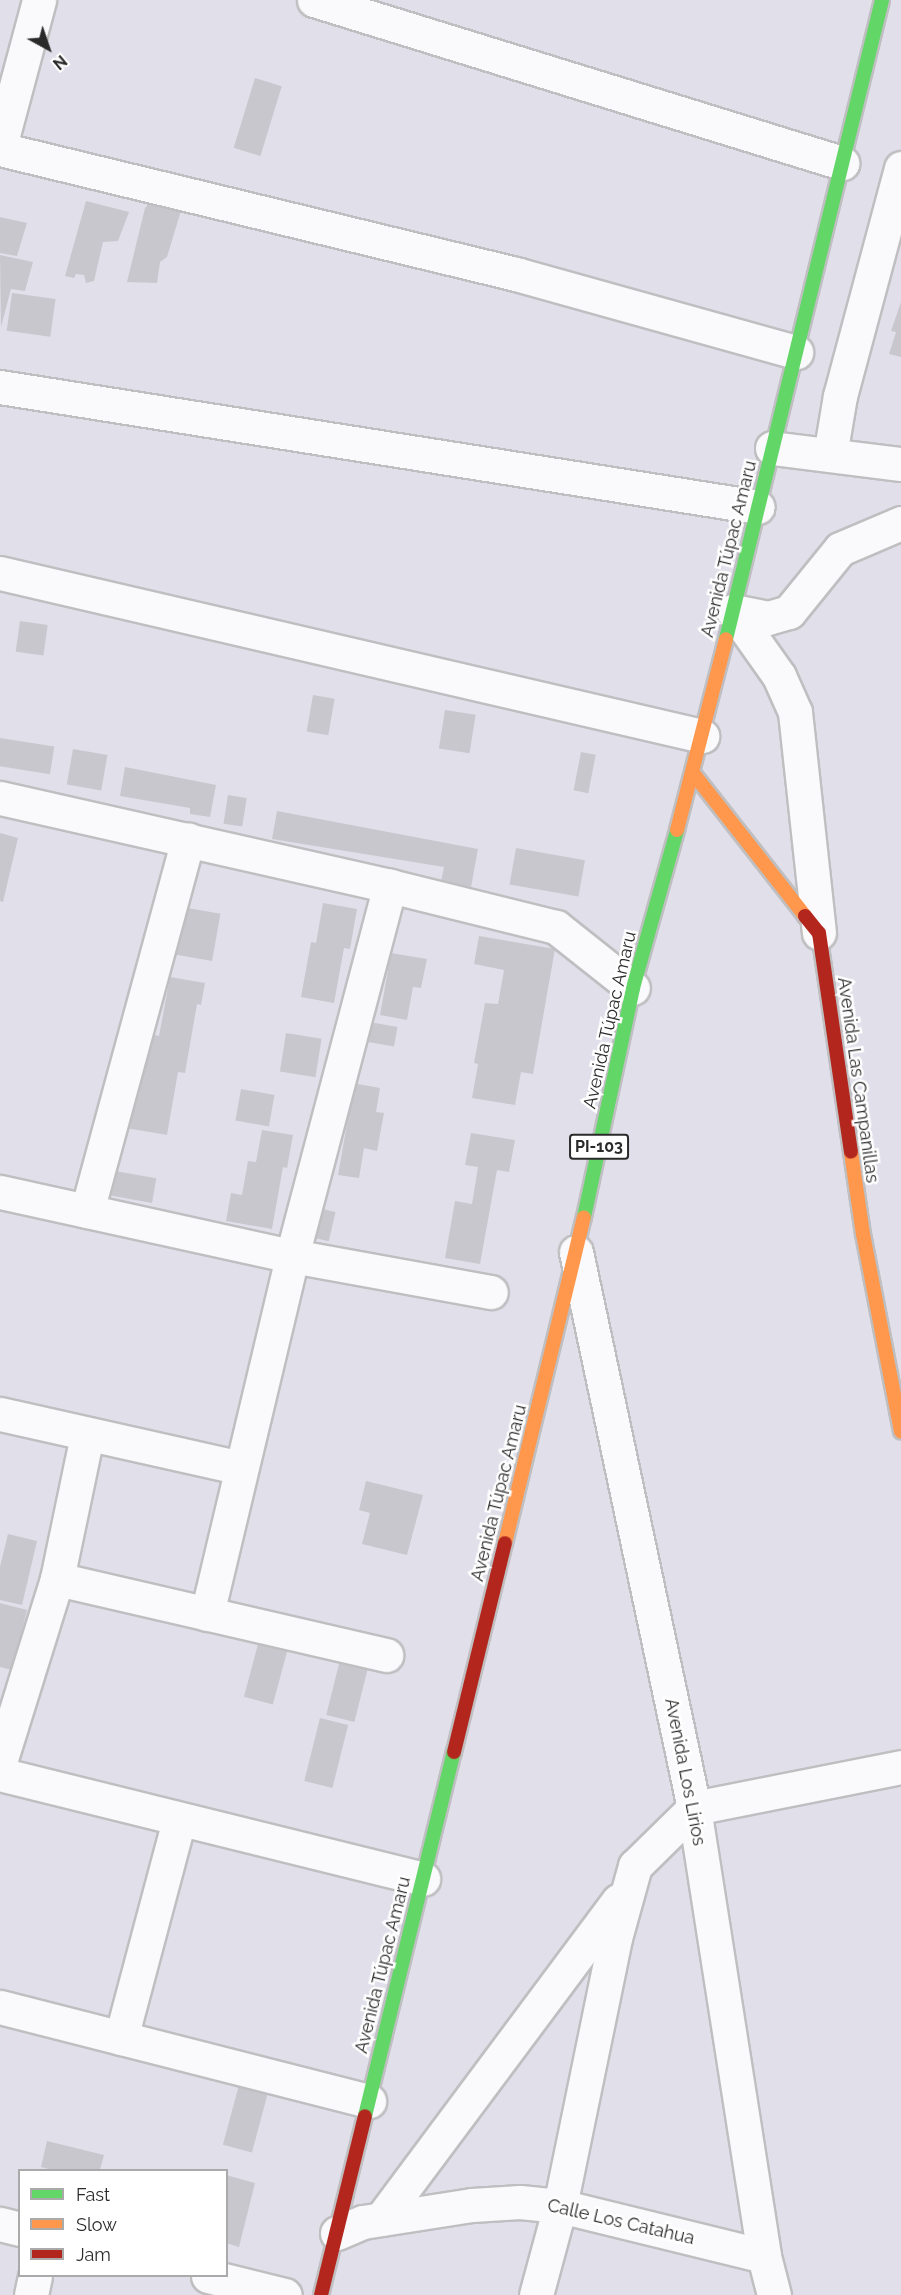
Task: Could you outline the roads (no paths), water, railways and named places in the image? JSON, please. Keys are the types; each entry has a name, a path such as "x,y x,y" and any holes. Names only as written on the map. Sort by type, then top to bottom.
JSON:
{"main road":[{"name":"Avenida Túpac Amaru","path":"321,2295 576,1252 633,988 693,773 882,0"},
{"name":"Avenida Las Campanillas","path":"693,773 819,933 863,1234 901,1431"}],"street":[{"path":"39,0 0,147 516,274 796,352"},
{"path":"314,0 842,163"},
{"path":"830,455 840,396 900,178"},
{"path":"0,387 758,507"},
{"path":"772,448 901,464"},
{"path":"732,611 768,618 789,612 840,549 901,523"},
{"path":"0,573 702,736"},
{"path":"732,611 779,676 795,712 819,933"},
{"path":"0,798 390,886 556,927 633,988"},
{"path":"87,1211 188,840"},
{"path":"207,1614 292,1256 390,886"},
{"path":"0,1192 292,1256 490,1292"},
{"name":"Avenida Los Lirios","path":"576,1252 694,1808 764,2256 774,2295"},
{"path":"0,1414 87,1436 241,1468"},
{"path":"0,1762 57,1579 87,1436"},
{"path":"57,1579 386,1655"},
{"path":"536,2295 560,2206 615,1938 635,1866 694,1808 901,1767"},
{"path":"0,1774 423,1879"},
{"path":"121,2038 179,1820"},
{"path":"381,2220 628,1887"},
{"path":"0,2007 369,2101"},
{"name":"Calle Los Catahua","path":"337,2233 363,2222 472,2205 520,2202 560,2206 764,2256"},
{"path":"0,2224 18,2228"},
{"path":"31,2295 35,2277"},
{"path":"212,2277 285,2295"}]}
